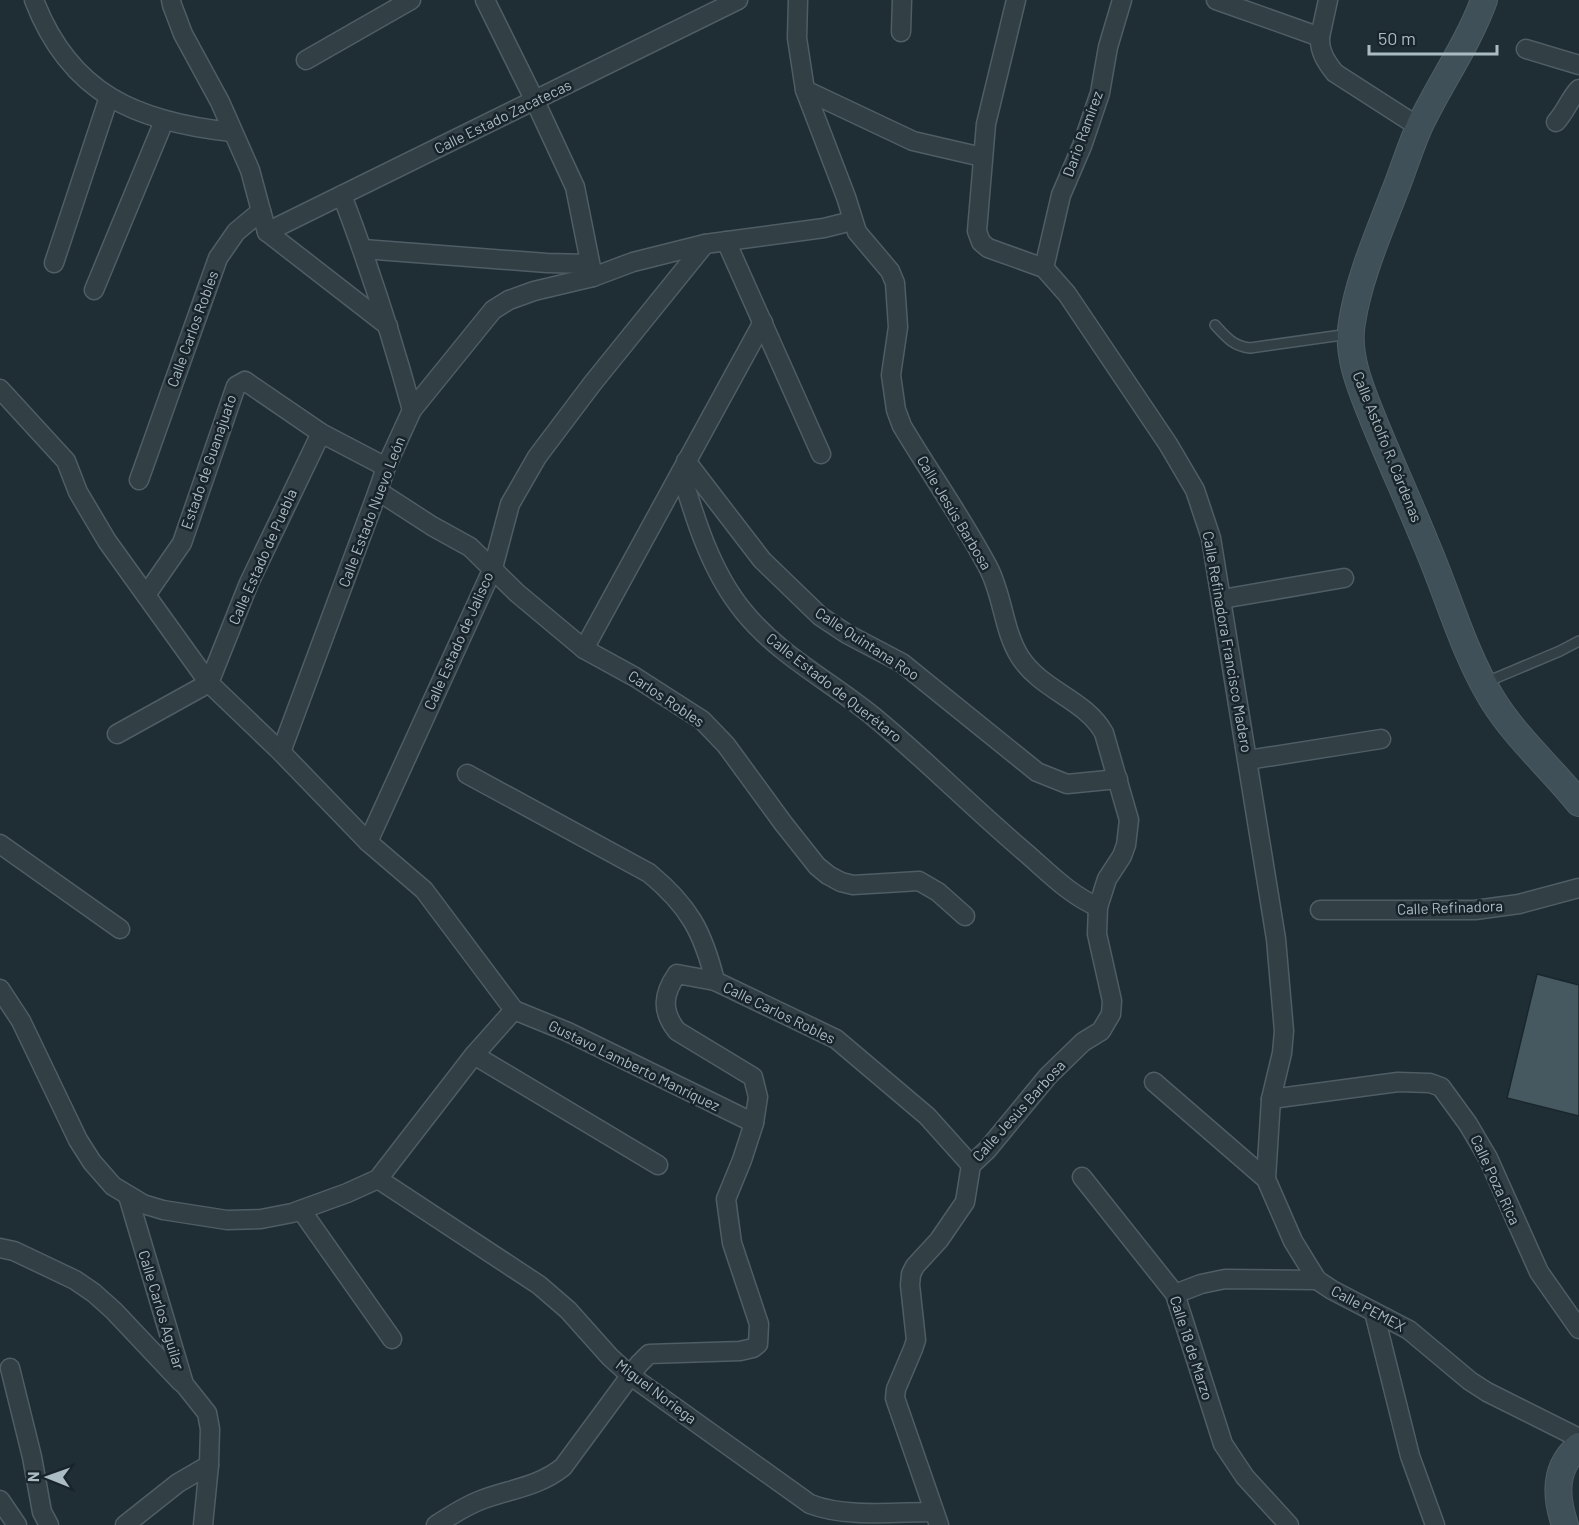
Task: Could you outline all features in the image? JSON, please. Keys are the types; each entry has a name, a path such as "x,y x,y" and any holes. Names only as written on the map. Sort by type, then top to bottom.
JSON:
{"street":[{"path":"34,0 43,22 72,64 87,81 109,97 164,121 231,132"},
{"path":"171,0 183,34 220,102 249,170 267,232 388,326"},
{"path":"306,60 411,0"},
{"path":"363,249 547,263 591,271 582,214 575,187 536,101 485,0"},
{"name":"Calle Estado Zacatecas","path":"267,232 738,0"},
{"name":"Calle Jesús Barbosa","path":"798,0 797,38 805,90 857,232 890,271 895,283 898,327 891,375 896,410 902,426 988,568 1014,646 1021,658 1040,680 1093,716 1104,733 1128,809 1129,835 1122,856 1107,879 1098,907 1098,934 1112,1001 1108,1021 1101,1031 1083,1042 1048,1076 987,1150 971,1165 965,1202 939,1240 915,1266 911,1275 916,1340 896,1389 897,1406 936,1519"},
{"path":"901,32 902,0"},
{"path":"805,90 913,141 982,157 986,124 1016,0"},
{"name":"Dario Ramírez","path":"1044,268 1061,195 1082,146 1100,93 1108,47 1122,0"},
{"path":"1216,0 1320,37"},
{"path":"1328,0 1320,47 1335,73 1419,127"},
{"name":"Calle Astolfo R. Cárdenas","path":"1484,0 1419,127 1376,240 1351,325 1355,368 1390,463 1427,545 1467,647 1484,683 1509,725 1559,778 1579,803"},
{"path":"1526,49 1579,64"},
{"path":"1556,122 1566,111 1575,92 1579,89"},
{"path":"54,263 109,97"},
{"path":"94,290 164,121"},
{"name":"Calle Refinadora Francisco Madero","path":"982,157 976,225 981,242 988,248 1044,268 1067,294 1168,444 1195,490 1211,538 1276,939 1282,997 1282,1053 1271,1099 1266,1179"},
{"path":"342,195 363,249 412,410"},
{"name":"Calle Carlos Robles","path":"139,480 218,258 236,232 261,211"},
{"name":"Calle Estado Nuevo León","path":"281,752 386,467 412,410 493,310 509,300 591,271 705,244 824,228 852,221"},
{"path":"726,241 821,454"},
{"name":"Calle Estado de Jalisco","path":"368,842 493,568 510,504 537,457 592,384 705,244"},
{"path":"584,650 763,322"},
{"name":"Estado de Guanajuato","path":"146,595 182,543 236,386 245,381 321,433 386,467"},
{"path":"0,389 66,461 78,492 107,541 209,683 281,752 368,842 424,890 514,1010 474,1055 378,1179 301,1210 261,1219 227,1220 163,1210 128,1196 113,1186 92,1162 78,1140 21,1021 0,988"},
{"name":"Calle Estado de Puebla","path":"209,683 249,583 321,433"},
{"name":"Calle Quintana Roo","path":"683,467 762,560 820,616 847,634 902,663 1037,772 1067,784 1118,779"},
{"name":"Calle Estado de Querétaro","path":"683,467 703,538 727,587 743,611 777,647 873,716 983,816 1074,894 1098,907"},
{"name":"Carlos Robles","path":"378,491 470,548 517,593 584,650 635,677 702,720 726,745 817,866 828,875 853,885 919,881 938,892 965,916"},
{"path":"1221,599 1344,578"},
{"path":"117,734 209,683"},
{"path":"1248,760 1381,739"},
{"path":"467,774 649,873 669,889 695,922 708,954 715,981"},
{"path":"0,844 120,929"},
{"name":"Calle Refinadora","path":"1320,910 1475,910 1519,904 1579,888"},
{"name":"Calle Carlos Robles","path":"631,1376 649,1354 740,1351 753,1348 758,1344 759,1324 732,1243 726,1199 754,1123 758,1098 753,1077 677,1032 668,1020 666,1002 668,987 677,974 715,981 836,1039 927,1116 971,1165"},
{"name":"Gustavo Lamberto Manríquez","path":"514,1010 568,1032 754,1123"},
{"path":"474,1055 658,1165"},
{"name":"Calle PEMEX","path":"1154,1082 1266,1179 1293,1241 1317,1280 1409,1330 1470,1381 1487,1392 1579,1438"},
{"name":"Calle Poza Rica","path":"1271,1099 1398,1082 1430,1083 1441,1087 1468,1124 1488,1158 1539,1272 1579,1329"},
{"name":"Calle 18 de Marzo","path":"1082,1178 1175,1294 1223,1444 1245,1477 1289,1525"},
{"name":"Miguel Noriega","path":"378,1179 538,1285 568,1311 610,1357 631,1376 827,1517 841,1511 936,1519"},
{"name":"Calle Carlos Aguilar","path":"128,1196 184,1384 207,1413 210,1429 209,1465 203,1525"},
{"path":"301,1210 392,1340"},
{"path":"0,1248 14,1251 75,1280 94,1293 184,1384"},
{"path":"1175,1294 1200,1284 1225,1279 1317,1280"},
{"path":"1374,1312 1410,1456 1436,1525"},
{"path":"10,1368 33,1457 42,1512 49,1525"},
{"path":"436,1525 481,1500 531,1486 553,1476 563,1467 631,1376"},
{"path":"1568,1514 1558,1484 1562,1467 1571,1453 1579,1446"},
{"path":"125,1525 178,1483 209,1465"},
{"path":"0,1500 17,1525"}],"lane":[{"path":"1215,326 1230,342 1240,347 1250,348 1351,334"},
{"path":"1484,683 1579,641"}],"building":[{"path":"1537,974 1579,985 1579,1116 1507,1098"}]}
